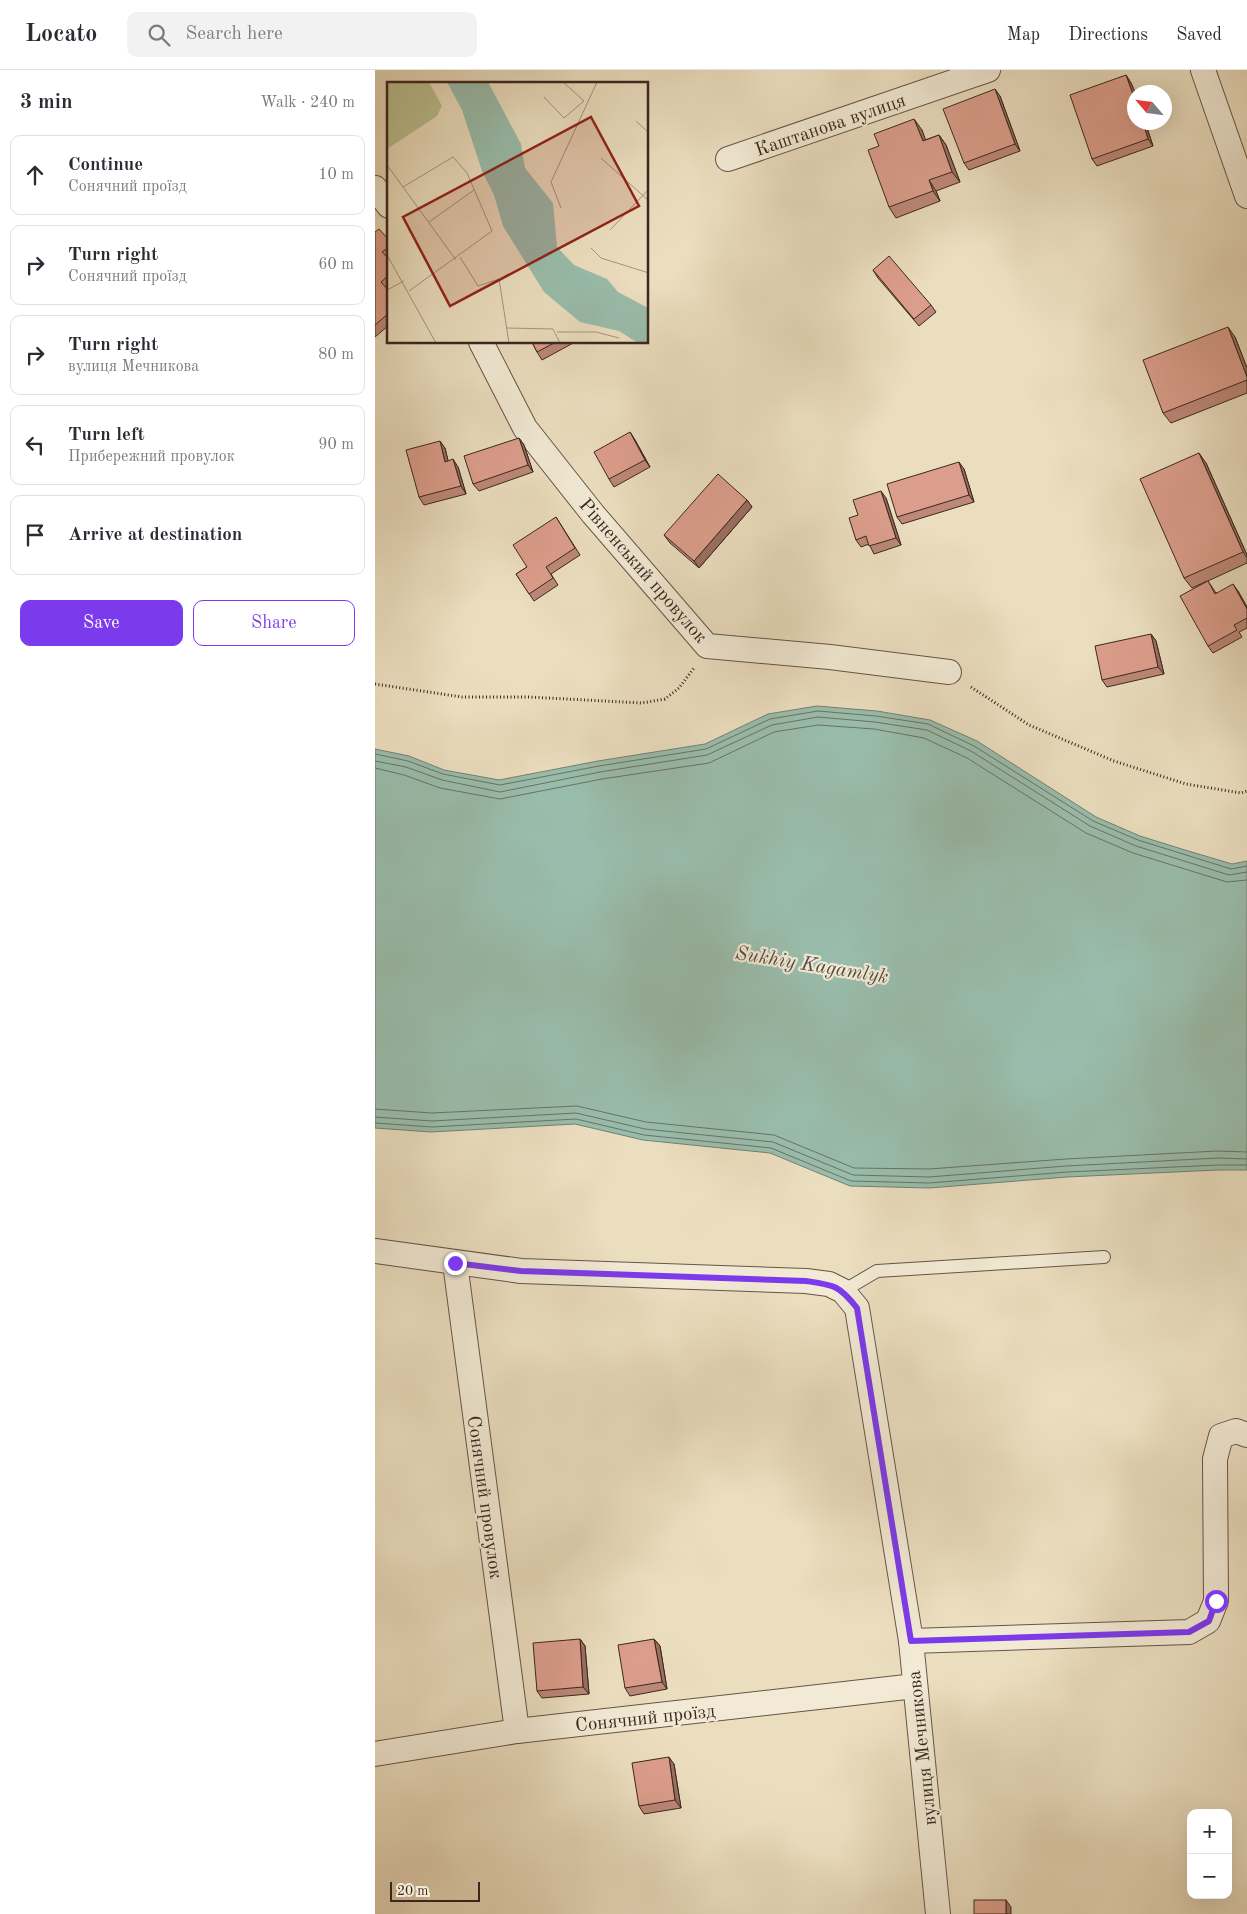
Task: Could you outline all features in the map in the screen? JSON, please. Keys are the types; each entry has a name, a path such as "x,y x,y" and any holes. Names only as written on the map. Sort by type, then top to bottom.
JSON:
{"street":[{"name":"Каштанова вулиця","path":"727,160 989,70"},
{"path":"1203,70 1247,196"},
{"path":"375,188 387,203"},
{"name":"Рівненський провулок","path":"482,344 525,428 593,514 707,646 830,657 949,672"},
{"path":"375,1251 521,1271 797,1281 829,1284 843,1291"},
{"name":"Сонячний провулок","path":"455,1263 517,1731"},
{"name":"вулиця Мечникова","path":"843,1291 857,1308 911,1641 938,1914"},
{"path":"911,1641 1189,1632 1209,1621 1216,1601 1215,1459 1221,1436 1236,1431 1247,1434"},
{"name":"Сонячний проїзд","path":"375,1754 517,1731 915,1686"}],"lane":[{"path":"843,1291 877,1271 1104,1257"}],"path":[{"path":"375,684 462,697 529,697 642,703 665,699 679,688 707,646"},
{"path":"949,672 1029,725 1114,761 1186,784 1241,793 1247,792"}],"water":[{"name":"Sukhiy Kagamlyk","path":"817,706 877,711 930,720 977,741 1096,817 1140,836 1232,864 1247,861 1247,1170 1067,1177 929,1188 850,1186 770,1153 643,1140 575,1124 431,1132 375,1128 375,749 409,756 444,770 499,780 598,761 705,744 768,714"}],"building":[{"path":"1126,75 1130,85 1127,85 1127,130 1145,130 1148,139 1092,159 1070,95"},
{"path":"995,89 1015,144 964,163 943,109"},
{"path":"914,119 923,141 939,135 952,172 929,180 933,191 889,207 868,150 879,146 874,134"},
{"path":"379,229 387,238 387,248 382,252 387,257 387,277 381,282 387,289 387,315 375,325 375,232"},
{"path":"889,256 931,305 914,319 873,270"},
{"path":"1228,327 1247,380 1163,413 1143,360"},
{"path":"533,344 552,344 537,352"},
{"path":"630,432 645,460 609,479 594,452"},
{"path":"519,438 528,465 473,484 464,456"},
{"path":"440,441 445,462 453,459 461,486 419,497 406,450"},
{"path":"1199,453 1243,552 1184,578 1140,479"},
{"path":"959,462 969,495 897,517 887,484"},
{"path":"718,474 747,500 694,561 664,535"},
{"path":"881,491 896,538 869,546 866,536 856,540 849,518 858,515 853,500"},
{"path":"556,517 575,548 546,567 553,578 529,594 516,574 527,567 513,545"},
{"path":"1208,581 1215,594 1233,584 1247,609 1247,618 1234,625 1237,630 1208,646 1180,596"},
{"path":"1151,634 1158,667 1102,680 1095,646"},
{"path":"580,1639 583,1687 537,1691 533,1643"},
{"path":"654,1639 662,1682 625,1688 618,1645"},
{"path":"669,1757 675,1800 639,1806 632,1763"},
{"path":"974,1900 1006,1900 1006,1914 974,1914"}],"route":[{"path":"455,1263 521,1271 806,1281 829,1284 843,1291 857,1308 911,1641 1189,1632 1209,1621 1216,1601"}]}
